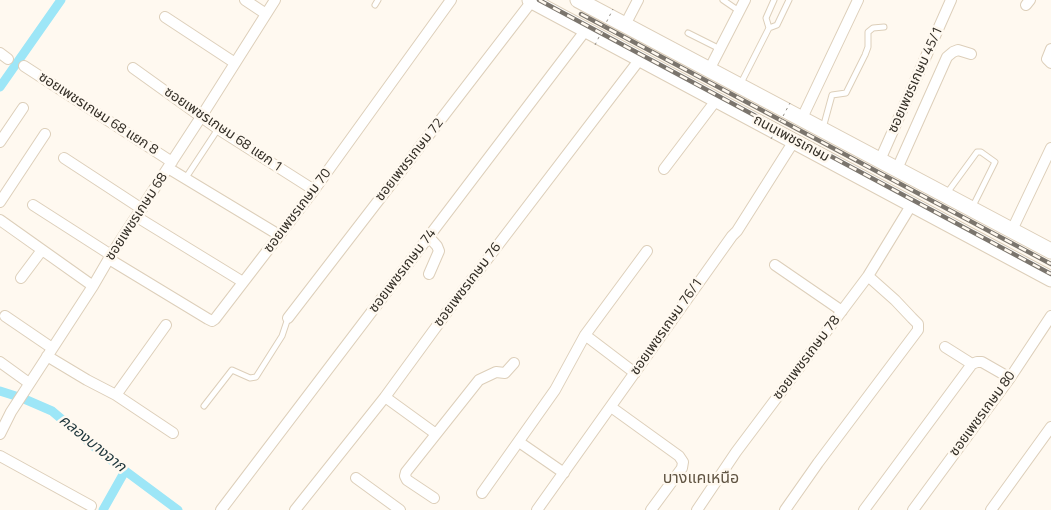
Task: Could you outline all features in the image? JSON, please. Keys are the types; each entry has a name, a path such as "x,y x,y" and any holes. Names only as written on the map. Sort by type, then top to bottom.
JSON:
{"main road":[{"name":"ถนนเพชรเกษม","path":"531,1 1051,279"},
{"name":"ถนนเพชรเกษม","path":"585,2 709,70 1051,251"}],"street":[{"path":"245,0 266,14"},
{"name":"ซอยเพชรเกษม 68","path":"0,434 27,386 202,117 275,0"},
{"name":"ซอยเพชรเกษม 70","path":"110,257 212,321 216,319 314,190 451,0"},
{"path":"625,25 638,0"},
{"path":"709,70 745,0"},
{"path":"802,118 858,0"},
{"name":"ซอยเพชรเกษม 45/1","path":"880,160 951,0"},
{"name":"ซอยเพชรเกษม 72","path":"288,318 531,1"},
{"path":"165,18 235,63"},
{"name":"ซอยเพชรเกษม 74","path":"221,510 586,31"},
{"path":"1051,49 1047,59 1051,63"},
{"path":"897,169 947,57 958,50 971,54"},
{"name":"ซอยเพชรเกษม 76","path":"297,507 384,397 640,60"},
{"name":"ซอยเพชรเกษม 68 แยก 8","path":"24,66 170,165 185,179 279,235"},
{"name":"ซอยเพชรเกษม 68 แยก 1","path":"132,68 218,129 314,190"},
{"path":"664,169 717,99"},
{"path":"0,142 24,108"},
{"path":"0,202 45,134"},
{"name":"ซอยเพชรเกษม 76/1","path":"537,510 732,236 737,232 794,141"},
{"path":"1012,230 1051,148"},
{"path":"64,158 139,213 243,282"},
{"name":"ซอยเพชรเกษม 78","path":"697,510 736,452 868,276 912,204"},
{"path":"33,205 110,257"},
{"path":"0,220 93,286"},
{"path":"428,274 439,251 429,237"},
{"path":"21,278 42,250"},
{"path":"482,493 555,390 585,335 647,251"},
{"path":"775,265 842,311"},
{"path":"785,510 918,330 918,324 868,276"},
{"path":"5,316 87,380 116,395 173,433"},
{"name":"ซอยเพชรเกษม 80","path":"913,510 1010,378 1051,316"},
{"path":"116,395 166,325"},
{"path":"585,335 635,373"},
{"path":"945,347 972,364"},
{"path":"0,362 27,386"},
{"path":"864,510 972,364 982,362 1010,378"},
{"path":"434,498 407,480 405,476 479,380 496,372 505,373 514,363"},
{"path":"384,397 436,434"},
{"path":"611,407 679,456 683,462 682,468 651,510"},
{"path":"991,510 1051,427"},
{"path":"519,442 564,473"},
{"path":"0,456 91,506"},
{"path":"356,478 386,507 400,510"},
{"path":"297,507 309,510"}],"lane":[{"path":"723,0 739,11"},
{"path":"769,28 766,18 774,0"},
{"path":"740,86 769,28 777,25 789,0"},
{"path":"823,129 832,95 846,93 865,55 868,47 868,32 873,28 884,27"},
{"path":"688,33 720,49"},
{"path":"185,179 218,129"},
{"path":"945,195 964,168 978,152 981,152 995,162 972,209"},
{"path":"204,406 232,370 250,378 256,377 282,336 288,318"}],"path":[{"path":"595,45 613,9"},
{"path":"771,139 790,103"}],"waterway":[{"path":"0,87 61,0"},
{"name":"คลองบางจาก","path":"0,391 52,411 104,455 178,510"},
{"path":"103,510 125,471"}],"railway":[{"path":"539,0 1051,274"},
{"path":"581,14 1051,264"}],"district":[{"name":"บางแคเหนือ","path":"701,479"}]}
